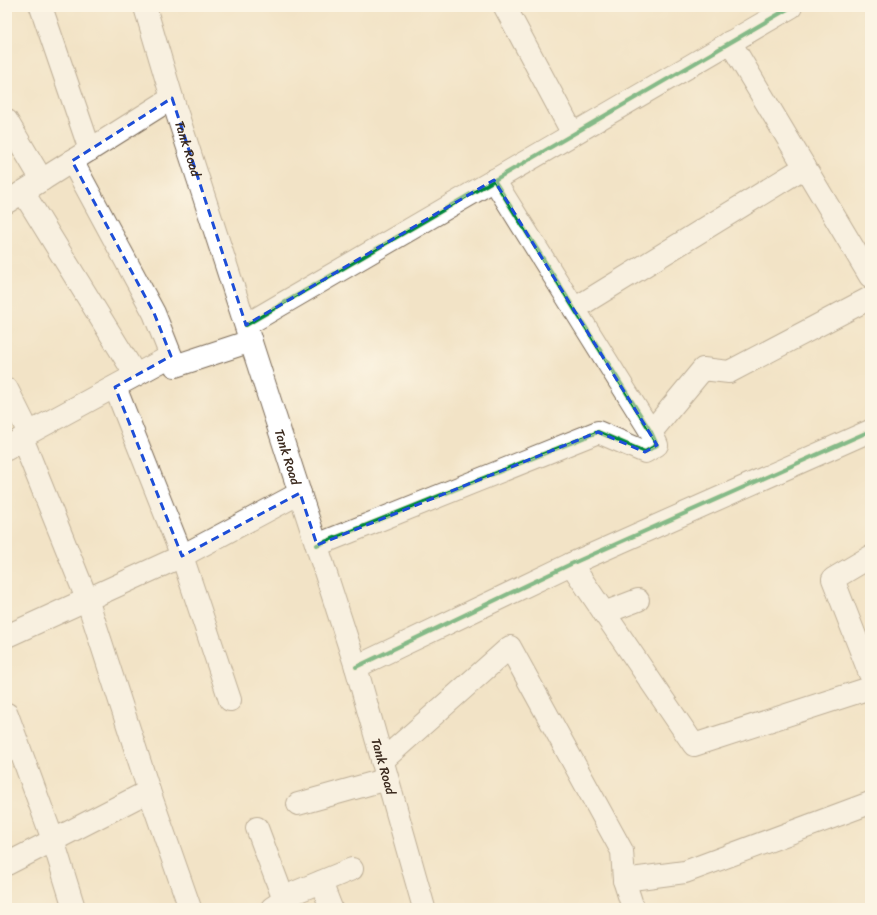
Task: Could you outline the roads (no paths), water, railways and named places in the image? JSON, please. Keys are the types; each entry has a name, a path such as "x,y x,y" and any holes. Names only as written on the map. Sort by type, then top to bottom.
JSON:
{"main road":[{"path":"41,7 90,150"},
{"name":"Tank Road","path":"145,7 172,98 356,668 424,908"},
{"path":"506,7 574,134"},
{"path":"72,161 154,313 175,366 249,333 494,180 791,7"},
{"path":"730,42 870,276"},
{"path":"135,374 15,197 172,98"},
{"path":"7,121 42,180"},
{"path":"574,309 805,167"},
{"path":"317,545 598,432 645,452 657,445 494,180"},
{"path":"650,432 704,369 729,372 870,298"},
{"path":"20,440 115,387 135,374 171,356"},
{"path":"115,387 182,556 230,700"},
{"path":"7,389 20,440 87,599 149,791 190,908"},
{"path":"356,668 571,564 870,431"},
{"path":"7,636 182,556 300,493"},
{"path":"870,557 833,578 870,674"},
{"path":"571,564 694,746 870,688"},
{"path":"604,613 638,600"},
{"path":"298,804 384,770 510,647 622,851 624,880 633,908"},
{"path":"7,714 53,840 74,908"},
{"path":"7,864 149,791"},
{"path":"624,880 685,872 869,807"},
{"path":"257,828 281,905 296,892 352,869"},
{"path":"321,882 331,908"}]}
